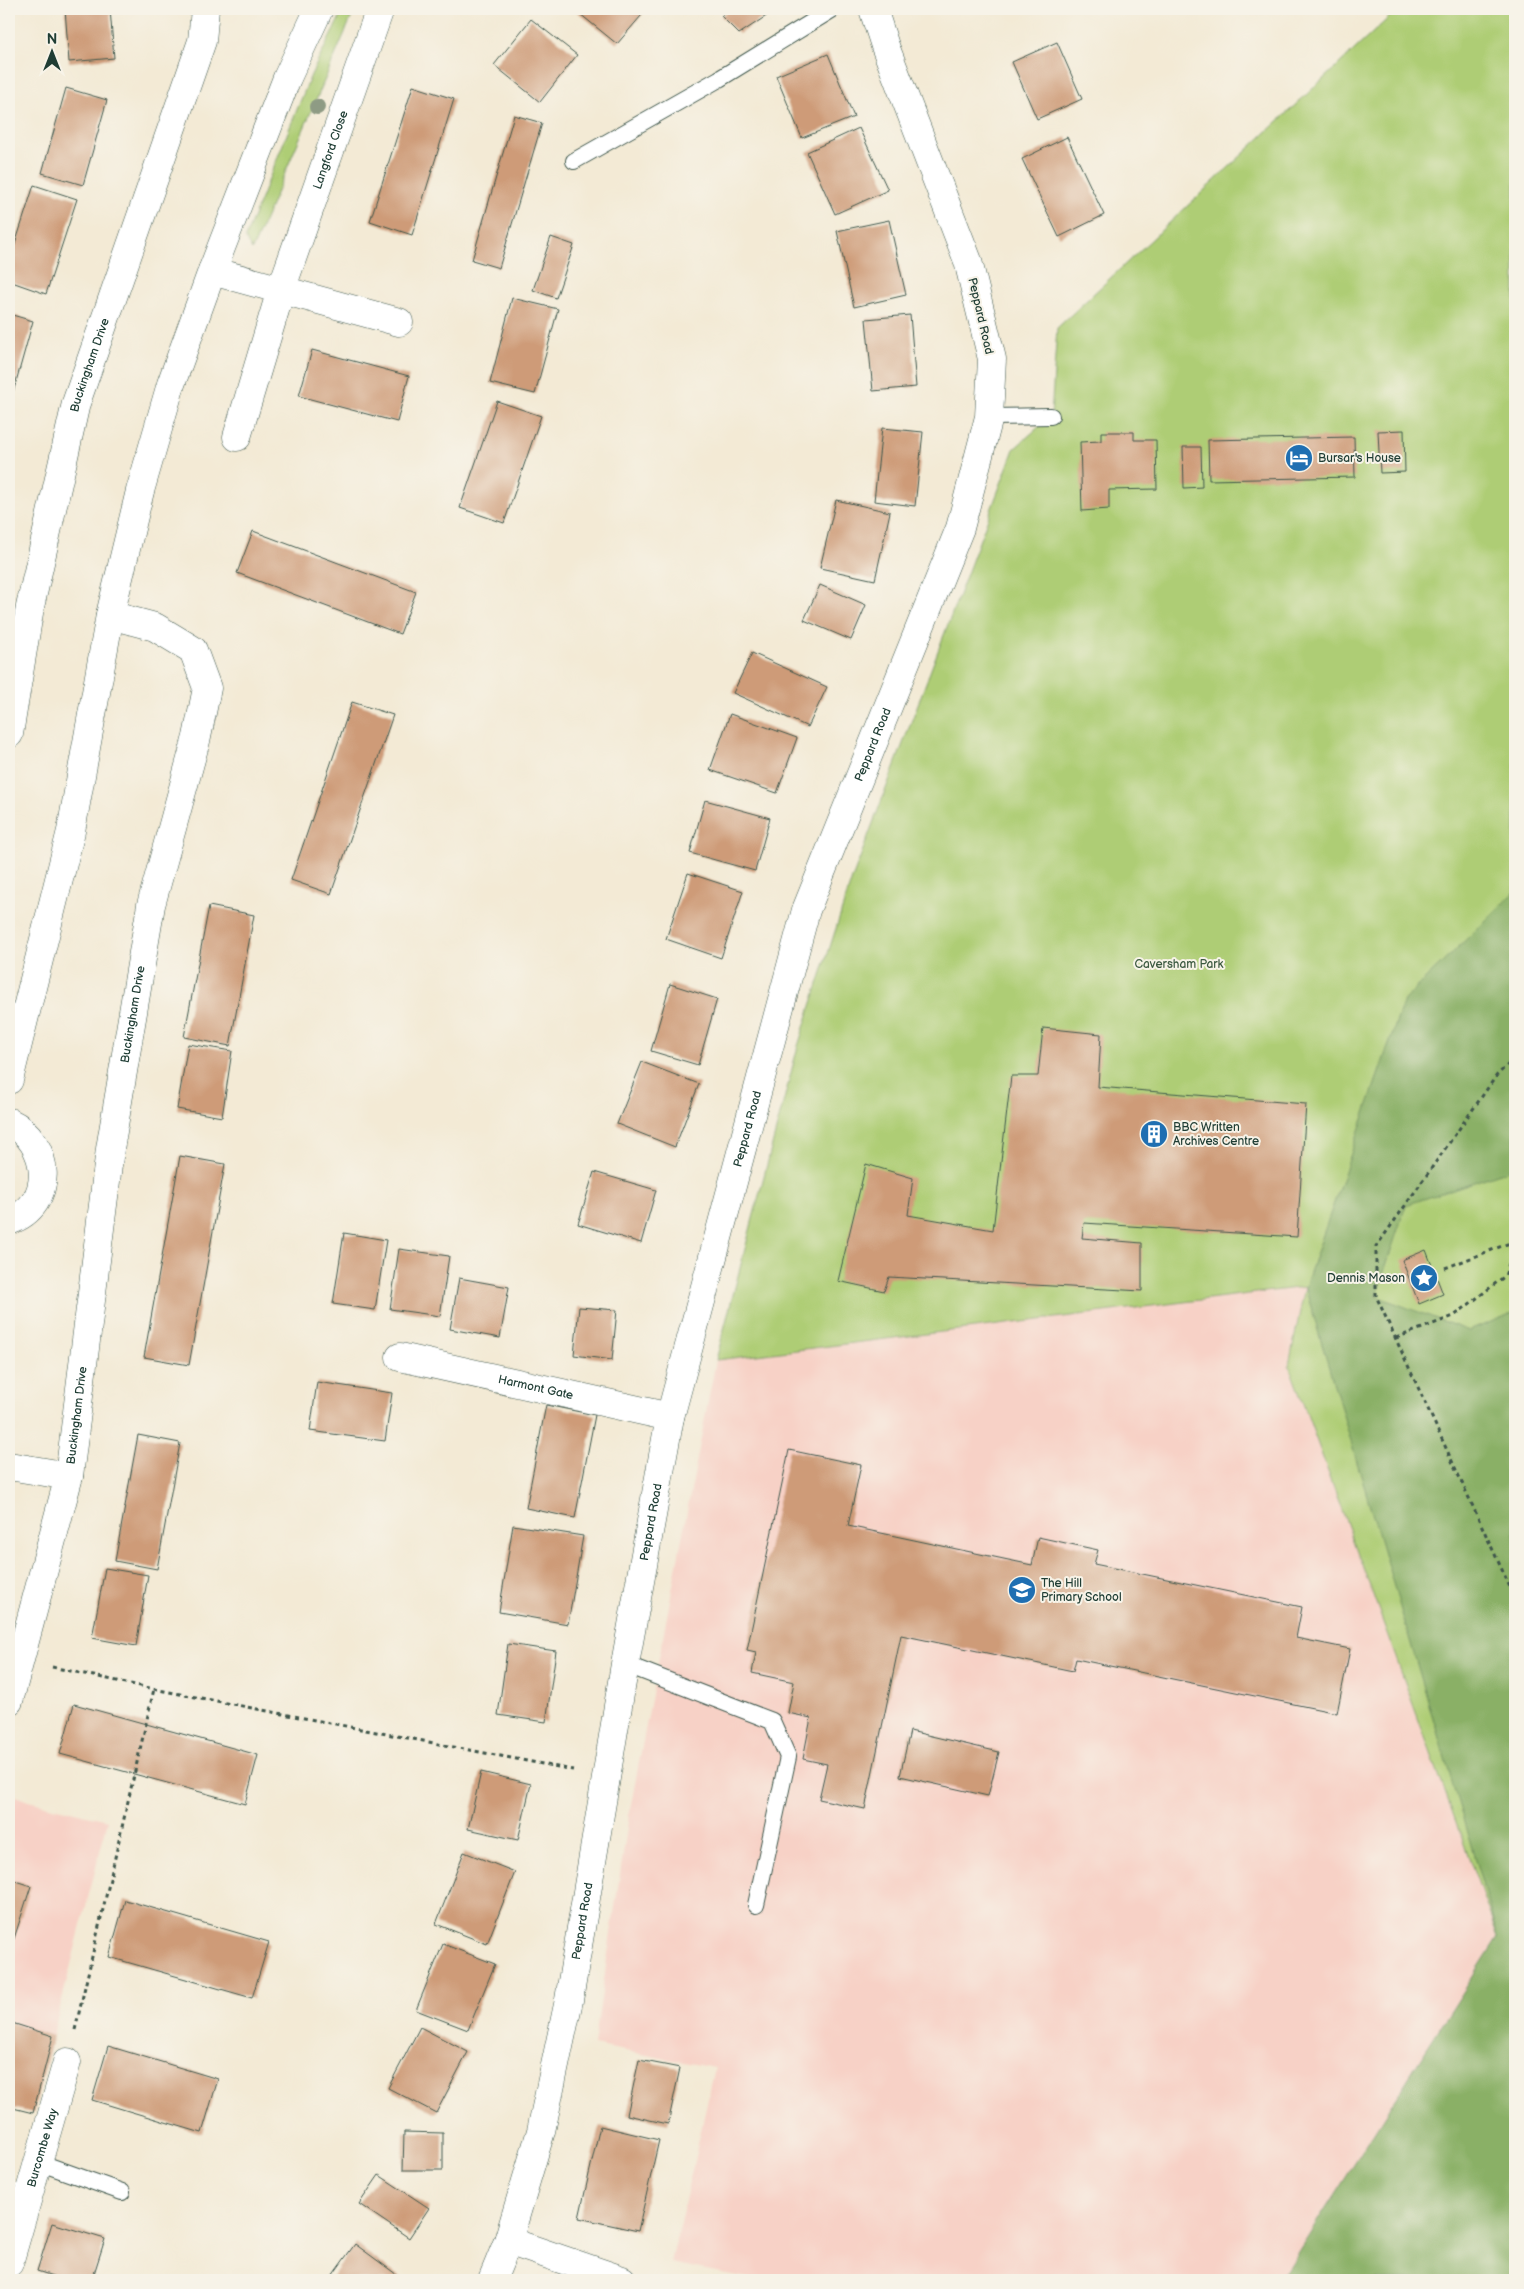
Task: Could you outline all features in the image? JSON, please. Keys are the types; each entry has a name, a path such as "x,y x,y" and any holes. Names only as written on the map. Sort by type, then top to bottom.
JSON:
{"street":[{"name":"Buckingham Drive","path":"9,734 30,607 76,403 202,41 205,9"},
{"path":"9,1080 71,832 110,615 140,490 171,384 212,271 287,78 319,9"},
{"name":"Langford Close","path":"238,437 281,290 380,9"},
{"name":"Peppard Road","path":"492,2280 508,2241 541,2132 569,2000 625,1664 670,1416 806,910 960,528 989,417 992,359 968,261 885,46 873,9"},
{"path":"212,271 398,322"},
{"name":"Buckingham Drive","path":"9,1701 69,1476 110,1149 151,904 197,737 207,688 193,650 155,627 110,615"},
{"path":"9,1122 20,1127 33,1140 41,1156 43,1174 39,1192 30,1207 15,1219 9,1221"},
{"name":"Harmont Gate","path":"400,1357 670,1416"},
{"name":"Buckingham Drive","path":"9,1466 69,1476"},
{"name":"Burcombe Way","path":"9,2263 67,2062"},
{"path":"508,2241 622,2280"}],"lane":[{"path":"574,161 719,79 833,9"},
{"path":"989,417 1051,416"},
{"path":"625,1664 772,1721 788,1757 756,1905"},
{"path":"38,2162 122,2192"}],"path":[{"path":"1515,1058 1497,1075 1376,1247 1376,1296 1515,1598"},
{"path":"1396,1338 1454,1316 1505,1276 1515,1243"},
{"path":"1445,1268 1515,1243"},
{"path":"20,1660 154,1689 606,1776"},
{"path":"67,2062 154,1689"}],"shaded area":[{"name":"The Hill Primary School","path":"1404,1000 1289,1365 1498,1937 1284,2280 757,2280 671,2263 715,2068 594,2045 629,1815 716,1360 798,1046"},
{"path":"9,1793 28,1801 108,1820 33,2113 9,2107"}],"green space":[{"path":"344,9 355,9 252,250 245,238 311,75"},
{"name":"Caversham Park","path":"1398,9 1515,9 1515,2280 1383,2133 1498,1937 1289,1365 1305,1287 716,1360 798,1046 852,879 1014,449 1051,416 1057,328"},
{"path":"1515,892 1515,1168 1406,1205 1376,1296 1469,1331 1515,1312 1515,2280 1280,2280 1498,1937 1305,1287 1404,1000"}],"building":[{"path":"65,9 110,9 114,58 69,62"},
{"path":"574,9 647,9 617,44"},
{"path":"730,9 777,9 739,34 721,16"},
{"path":"531,19 577,55 540,102 494,65"},
{"path":"1057,42 1082,99 1037,119 1012,62"},
{"path":"828,54 854,117 802,138 776,76"},
{"path":"413,86 454,99 412,235 370,221"},
{"path":"66,88 107,100 83,185 42,173"},
{"path":"514,115 542,123 499,268 472,260"},
{"path":"859,128 888,190 835,214 807,152"},
{"path":"1067,137 1104,215 1059,237 1022,159"},
{"path":"34,185 77,199 46,294 9,281 9,263"},
{"path":"889,220 906,295 854,307 837,231"},
{"path":"551,237 574,245 556,298 533,290"},
{"path":"512,298 558,309 535,394 490,383"},
{"path":"9,314 33,321 9,407"},
{"path":"910,315 916,387 873,391 866,319"},
{"path":"312,350 409,376 397,422 299,396"},
{"path":"497,401 541,416 504,523 460,508"},
{"path":"882,428 923,432 915,506 874,501"},
{"path":"1404,430 1405,472 1380,473 1378,431"},
{"path":"1101,432 1134,432 1134,440 1156,440 1157,489 1109,490 1109,509 1082,511 1080,442 1101,441"},
{"name":"Bursar's House","path":"1354,437 1355,477 1209,480 1208,440"},
{"path":"1183,447 1201,447 1202,487 1184,488"},
{"path":"836,500 890,512 875,580 820,568"},
{"path":"253,531 416,592 400,634 237,573"},
{"path":"820,585 866,605 851,640 804,620"},
{"path":"752,653 827,687 808,727 733,693"},
{"path":"352,702 393,715 331,894 291,880"},
{"path":"730,714 797,738 777,793 710,770"},
{"path":"705,800 770,818 755,871 690,853"},
{"path":"688,873 743,891 721,958 666,939"},
{"path":"209,906 254,915 230,1046 184,1037"},
{"path":"670,984 717,999 698,1065 651,1051"},
{"name":"BBC Written Archives Centre","path":"1043,1028 1101,1034 1098,1087 1306,1104 1297,1237 1084,1223 1082,1238 1142,1243 1142,1291 889,1277 884,1291 838,1281 866,1164 913,1178 908,1215 993,1230 1011,1076 1038,1076"},
{"path":"188,1044 232,1051 222,1117 177,1109"},
{"path":"642,1062 699,1084 675,1147 617,1124"},
{"path":"180,1156 225,1164 189,1365 144,1357"},
{"path":"594,1172 656,1190 641,1243 578,1224"},
{"path":"344,1233 386,1240 375,1310 333,1304"},
{"path":"399,1249 449,1256 440,1316 390,1309"},
{"path":"1426,1250 1443,1294 1419,1304 1402,1260"},
{"path":"459,1278 509,1287 500,1338 450,1329"},
{"path":"579,1307 617,1310 612,1360 574,1355"},
{"path":"317,1382 392,1393 385,1441 310,1431"},
{"path":"546,1405 595,1415 575,1518 526,1508"},
{"path":"138,1435 180,1443 157,1569 115,1561"},
{"path":"789,1450 861,1465 848,1526 1032,1565 1038,1537 1098,1550 1094,1564 1302,1607 1296,1638 1350,1649 1337,1713 1076,1659 1073,1671 901,1635 865,1809 819,1799 827,1764 803,1759 811,1718 788,1713 794,1682 752,1673 756,1652 747,1650"},
{"path":"513,1525 583,1536 568,1624 499,1612"},
{"path":"105,1568 148,1575 136,1646 92,1638"},
{"path":"508,1644 556,1651 546,1722 498,1715"},
{"path":"74,1704 258,1755 245,1804 60,1754"},
{"path":"910,1731 999,1752 988,1796 900,1776"},
{"path":"481,1772 531,1784 518,1840 468,1829"},
{"path":"464,1852 515,1872 487,1944 436,1924"},
{"path":"9,1879 31,1886 9,1954"},
{"path":"125,1900 269,1942 252,1998 109,1957"},
{"path":"443,1944 495,1964 468,2030 416,2010"},
{"path":"9,2022 53,2036 33,2113 9,2107"},
{"path":"420,2027 468,2052 436,2113 388,2088"},
{"path":"108,2046 218,2079 202,2133 92,2100"},
{"path":"639,2060 680,2068 668,2124 627,2115"},
{"path":"600,2126 659,2140 638,2231 579,2218"},
{"path":"404,2132 443,2133 443,2170 403,2170"},
{"path":"379,2175 429,2208 409,2238 359,2204"},
{"path":"52,2223 105,2239 92,2280 65,2280 37,2271"},
{"path":"355,2244 404,2280 329,2280"}],"place":[{"name":"Bursar's House","path":"1299,458"},
{"name":"BBC Written Archives Centre","path":"1154,1134"},
{"name":"Dennis Mason","path":"1424,1278"},
{"name":"The Hill Primary School","path":"1022,1590"}]}
